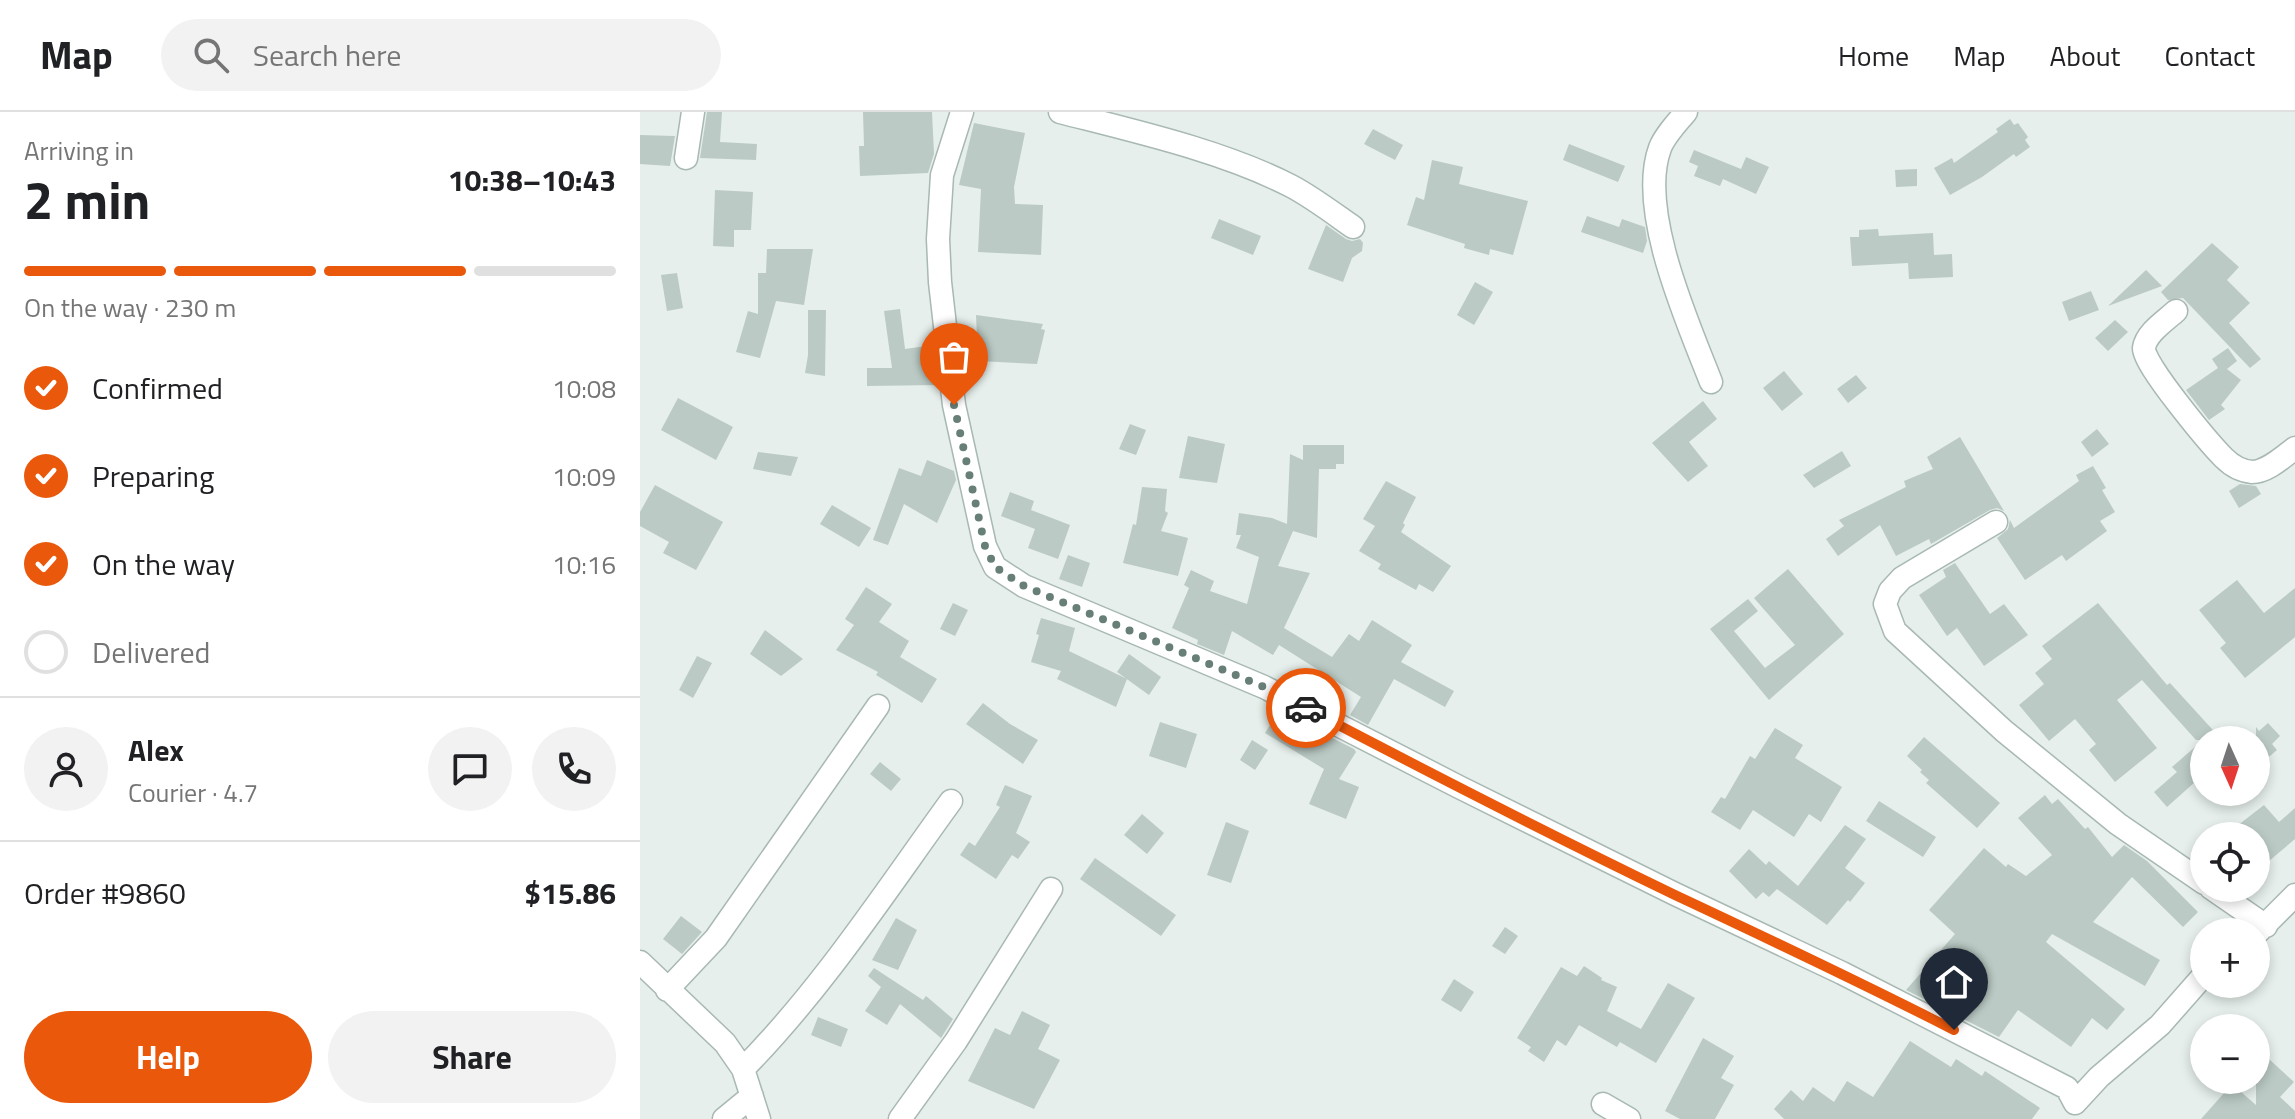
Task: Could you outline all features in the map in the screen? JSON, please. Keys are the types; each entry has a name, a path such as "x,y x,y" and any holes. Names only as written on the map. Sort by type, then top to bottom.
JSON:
{"street":[{"path":"686,158 693,112"},
{"path":"962,112 942,175 938,239 940,282 954,405 985,546 995,567 1024,586 1264,687 1675,894 1842,973 2067,1088 2069,1111"},
{"path":"1060,112 1120,127 1249,168 1292,187 1353,227"},
{"path":"1686,112 1662,143 1656,163 1655,190 1660,233 1679,300 1711,382"},
{"path":"2176,311 2147,338 2145,359 2217,449 2240,469 2253,472 2263,470 2295,448"},
{"path":"1996,522 1902,578 1885,604 1895,631 2004,731 2118,824 2190,873"},
{"path":"667,990 716,938 878,706"},
{"path":"743,1069 770,1042 843,951 951,801"},
{"path":"900,1119 956,1041 1051,889"},
{"path":"2270,921 2295,895"},
{"path":"2228,902 2247,918"},
{"path":"640,962 725,1043 743,1069 759,1119"},
{"path":"2069,1111 2099,1077 2160,1025 2190,991"},
{"path":"724,1119 752,1096"},
{"path":"1603,1104 1629,1119"}],"building":[{"path":"707,112 722,112 720,142 757,144 756,160 700,158"},
{"path":"863,112 932,112 934,154 928,173 860,176 859,146 864,146"},
{"path":"2010,119 2014,125 2018,123 2028,137 2025,140 2030,147 1950,195 1934,168 1952,158 1954,163 1998,132 1996,129"},
{"path":"974,123 1025,133 1014,187 1015,204 1043,205 1041,255 978,252 981,189 959,185"},
{"path":"1373,129 1403,145 1395,160 1364,144"},
{"path":"640,135 675,136 670,166 640,164"},
{"path":"1569,144 1625,166 1618,182 1563,160"},
{"path":"1694,150 1741,169 1746,157 1769,167 1756,194 1723,179 1720,186 1694,176 1698,166 1689,162"},
{"path":"1432,160 1463,167 1459,184 1528,201 1513,255 1490,249 1489,255 1464,248 1465,244 1407,225 1416,197 1424,200"},
{"path":"1917,169 1917,186 1896,187 1895,170"},
{"path":"715,190 753,192 751,230 734,230 734,247 713,246"},
{"path":"1587,216 1619,227 1622,219 1645,227 1647,241 1643,253 1581,232"},
{"path":"1219,219 1261,236 1253,255 1211,238"},
{"path":"1326,225 1346,239 1360,239 1363,243 1362,251 1352,258 1343,282 1308,269"},
{"path":"1878,229 1879,236 1933,233 1934,255 1952,254 1953,277 1909,279 1908,263 1852,266 1850,237 1859,237 1859,230"},
{"path":"2212,243 2239,267 2227,280 2250,303 2229,323 2261,359 2250,368 2183,298 2168,300 2161,292"},
{"path":"767,249 813,249 804,305 776,301 760,358 736,352 748,311 758,314 758,273 766,273"},
{"path":"2146,270 2162,286 2108,306"},
{"path":"677,273 683,308 667,311 661,275"},
{"path":"1475,282 1493,292 1474,325 1457,315"},
{"path":"2091,291 2099,310 2069,321 2062,302"},
{"path":"900,309 905,349 933,345 938,385 867,386 867,368 892,368 884,311"},
{"path":"808,310 826,310 825,376 805,373"},
{"path":"976,315 1043,324 1041,329 1045,330 1037,364 978,361"},
{"path":"2115,320 2128,332 2108,351 2095,338"},
{"path":"2228,348 2237,361 2227,369 2241,380 2221,405 2225,409 2209,420 2186,390 2218,368 2212,359"},
{"path":"1784,371 1803,394 1782,411 1763,388"},
{"path":"1856,375 1867,388 1848,403 1837,389"},
{"path":"678,398 733,427 716,460 661,430"},
{"path":"1703,401 1717,419 1689,442 1708,466 1688,482 1652,443"},
{"path":"1130,424 1146,430 1136,455 1119,449"},
{"path":"2097,429 2109,444 2092,457 2081,442"},
{"path":"1188,436 1225,444 1217,483 1179,478"},
{"path":"1960,437 2004,511 1997,508 1990,510 1931,544 1929,539 1896,556 1880,525 1838,556 1826,539 1844,526 1839,520 1906,487 1904,481 1933,469 1927,457"},
{"path":"1303,445 1344,445 1344,464 1336,464 1336,469 1319,469 1317,538 1293,531 1278,566 1310,573 1284,628 1332,657 1349,634 1359,641 1372,620 1412,645 1401,662 1454,691 1445,707 1394,679 1368,725 1350,715 1361,697 1279,645 1273,655 1232,631 1224,655 1197,644 1198,640 1172,628 1189,588 1184,585 1191,570 1214,581 1210,591 1247,604 1259,557 1236,548 1241,535 1236,535 1239,513 1272,518 1287,524 1290,454 1303,460"},
{"path":"1842,451 1851,466 1814,488 1803,475"},
{"path":"758,452 798,457 791,476 753,469"},
{"path":"927,460 954,471 956,480 937,523 904,504 888,545 873,540 899,468 921,476"},
{"path":"2093,466 2115,512 2100,521 2107,531 2066,561 2062,555 2025,580 1997,538 2008,529 2010,520 2014,528 2079,481 2076,475"},
{"path":"1386,481 1416,497 1401,532 1451,566 1433,592 1419,584 1416,590 1378,569 1381,564 1359,551 1375,526 1363,519"},
{"path":"2240,484 2256,486 2261,494 2239,508 2229,491"},
{"path":"655,485 723,522 696,570 663,553 669,542 640,526 640,512"},
{"path":"1142,487 1167,489 1165,511 1168,513 1161,531 1188,538 1178,576 1123,563 1133,524 1136,525"},
{"path":"1010,492 1034,501 1031,510 1070,525 1058,559 1028,548 1035,529 1001,516"},
{"path":"832,505 871,528 859,547 820,524"},
{"path":"1068,555 1090,563 1082,587 1059,579"},
{"path":"1955,563 1990,614 2004,604 2028,635 1984,666 1957,628 1947,636 1919,595 1946,577 1943,570"},
{"path":"1788,569 1844,634 1769,700 1710,629 1748,599 1758,611 1734,631 1765,668 1795,645 1754,598"},
{"path":"2237,580 2264,613 2295,588 2295,637 2245,678 2220,648 2226,643 2199,610"},
{"path":"866,587 892,604 879,622 909,641 900,657 937,679 922,703 876,675 878,672 836,650 854,625 845,619"},
{"path":"953,603 968,610 955,636 940,629"},
{"path":"2098,603 2167,685 2170,683 2209,726 2190,726 2190,733 2142,680 2117,700 2157,748 2115,782 2089,750 2096,744 2075,719 2049,741 2019,705 2044,684 2035,673 2052,659 2042,646"},
{"path":"1041,618 1075,628 1069,651 1127,679 1116,707 1057,679 1061,671 1031,662"},
{"path":"765,630 803,659 781,676 750,654"},
{"path":"1129,654 1161,677 1149,695 1117,672"},
{"path":"697,656 712,663 693,698 679,690"},
{"path":"983,703 1038,740 1023,764 966,724"},
{"path":"1279,711 1356,752 1339,779 1359,787 1346,819 1309,804 1324,769 1265,733"},
{"path":"1160,722 1197,734 1186,768 1149,756"},
{"path":"2268,723 2280,736 2272,744 2277,750 2270,756 2270,726 2265,726"},
{"path":"1775,728 1803,745 1795,758 1842,787 1821,822 1809,814 1794,837 1753,810 1740,830 1711,812 1721,797 1725,799 1750,756 1755,759"},
{"path":"1924,737 2000,803 1977,828 1926,783 1929,780 1920,772 1922,770 1907,756"},
{"path":"1252,740 1268,750 1255,770 1240,760"},
{"path":"2190,751 2190,786 2167,807 2154,792 2177,772 2172,767"},
{"path":"880,762 901,779 891,791 870,774"},
{"path":"1005,785 1032,796 1016,833 1030,842 1018,859 1012,855 996,879 960,855 969,842 975,846 1000,807 996,805"},
{"path":"2045,795 2052,804 2058,799 2085,829 2088,827 2112,857 2124,845 2147,861 2198,912 2183,927 2132,877 2093,922 2160,960 2145,986 2052,934 2046,942 2125,1009 2107,1030 2092,1018 2071,1047 2018,1010 1999,1037 1906,990 1955,934 1929,910 1984,848 2006,867 2008,864 2026,876 2052,855 2018,818"},
{"path":"1879,801 1936,837 1923,857 1866,821"},
{"path":"2263,806 2279,822 2295,808 2295,839 2270,860 2270,822 2242,822"},
{"path":"1142,814 1164,833 1147,854 1124,835"},
{"path":"1226,822 1249,831 1231,883 1207,875"},
{"path":"1845,825 1866,839 1845,868 1865,883 1827,925 1777,889 1769,897 1763,892 1756,899 1729,871 1749,849 1766,865 1769,861 1798,886"},
{"path":"1095,858 1176,915 1161,936 1080,879"},
{"path":"681,916 702,932 682,954 663,939"},
{"path":"896,918 917,930 898,970 872,960"},
{"path":"1505,927 1518,936 1505,954 1492,946"},
{"path":"1584,966 1601,980 1617,987 1607,1011 1641,1029 1668,983 1695,998 1656,1063 1620,1042 1617,1047 1579,1025 1566,1046 1557,1040 1544,1062 1528,1051 1531,1047 1517,1038 1561,967 1577,976"},
{"path":"874,968 923,1000 926,996 953,1019 941,1038 900,1004 887,1025 865,1011 881,987 868,976"},
{"path":"1454,979 1474,992 1461,1012 1441,1000"},
{"path":"1022,1011 1050,1025 1038,1049 1060,1060 1034,1109 968,1081 995,1028 1010,1035"},
{"path":"818,1017 848,1029 841,1047 811,1035"},
{"path":"1703,1038 1734,1056 1721,1078 1734,1085 1715,1119 1680,1119 1665,1111"},
{"path":"1910,1041 1951,1067 1956,1059 1982,1076 1985,1071 2040,1108 2032,1119 1784,1119 1774,1109 1791,1090 1803,1101 1813,1087 1834,1102 1847,1081 1873,1097"},
{"path":"2270,1060 2294,1082 2280,1097 2295,1111 2295,1119 2201,1119 2223,1094 2243,1094 2256,1105 2256,1094 2270,1094"}],"way so far":[{"path":"954,405 985,546 995,567 1024,586 1264,687 1306,708"}],"route":[{"path":"1306,708 1459,787 1954,1030"}]}
